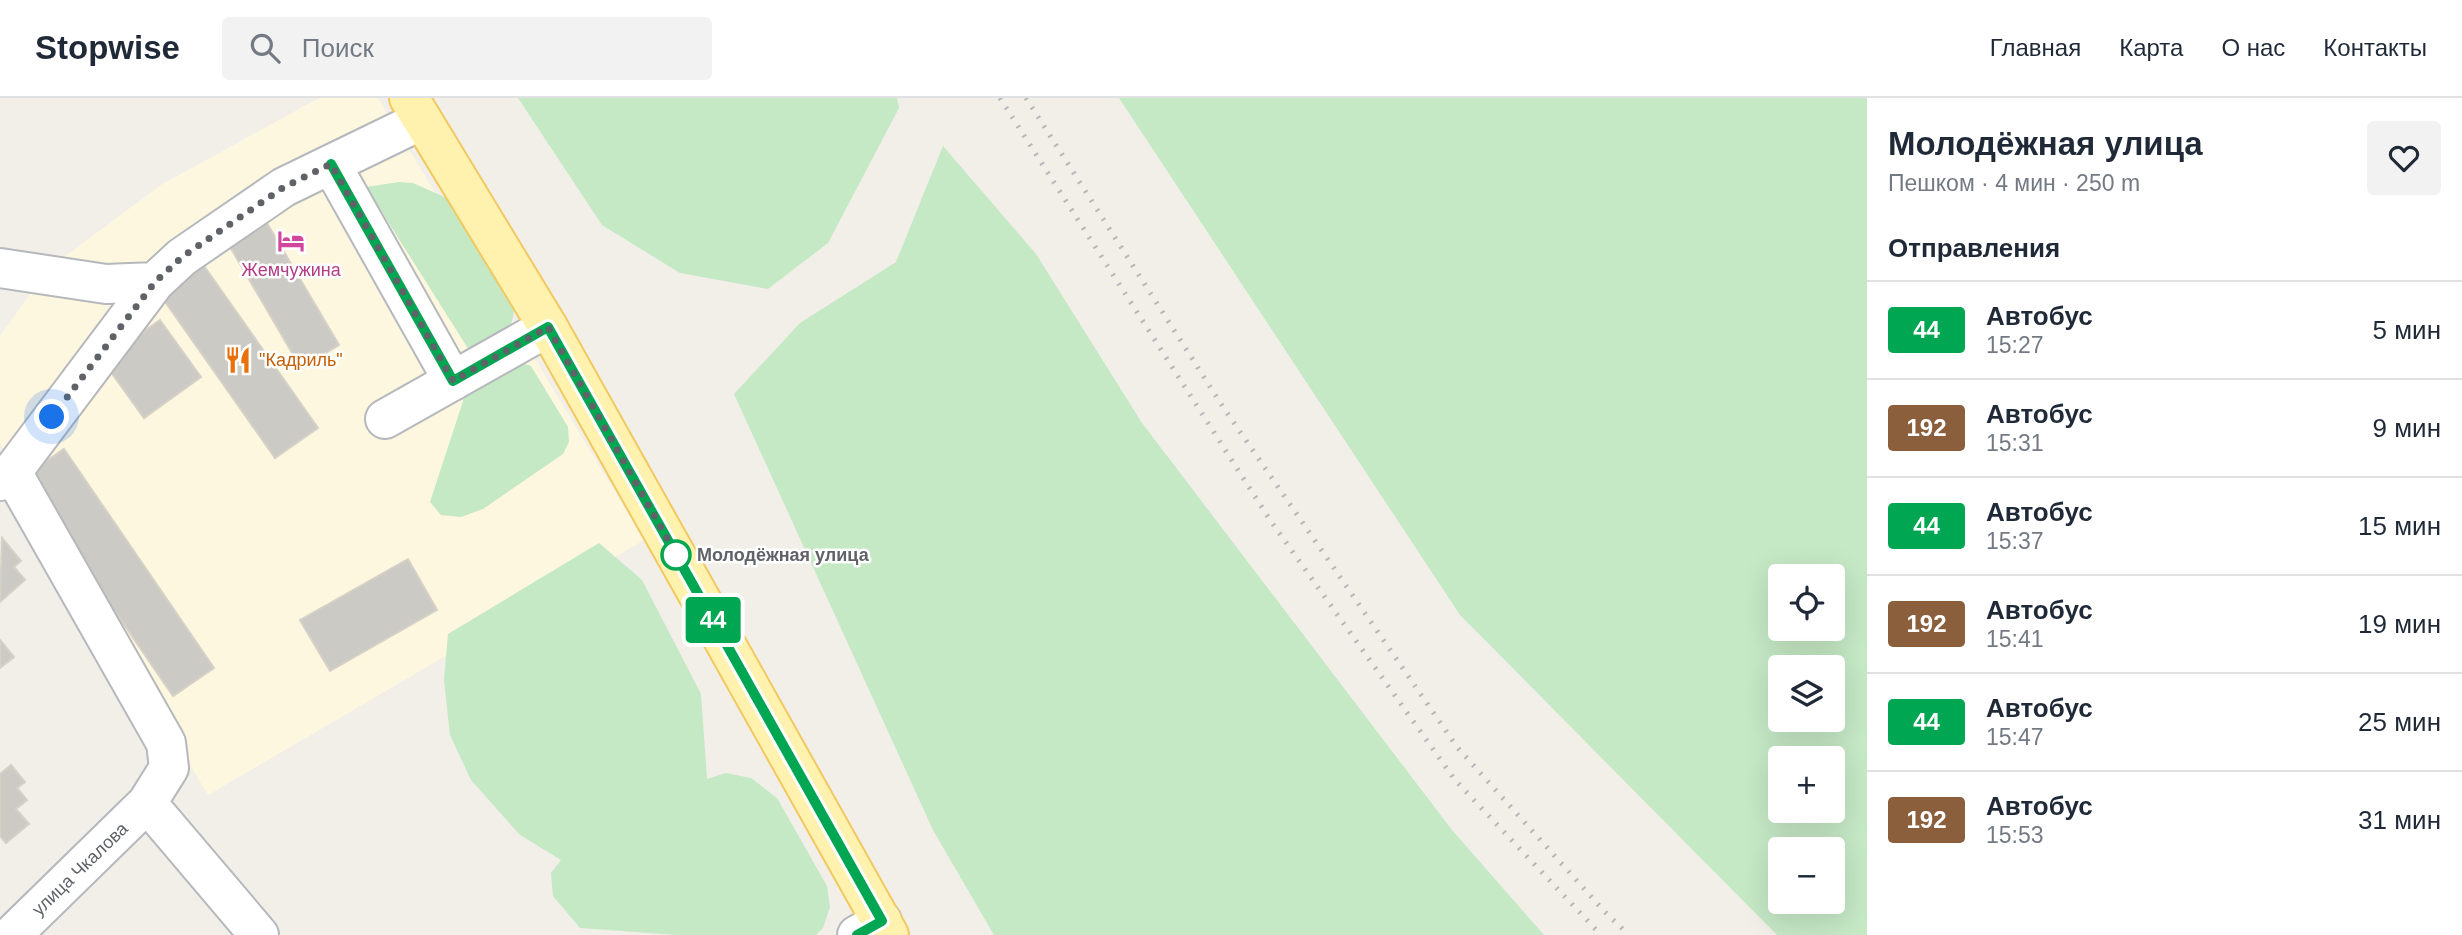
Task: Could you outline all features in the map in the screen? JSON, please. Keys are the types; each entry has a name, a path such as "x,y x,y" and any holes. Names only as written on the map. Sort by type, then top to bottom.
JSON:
{"main road":[{"path":"416,109 548,327 876,930"}],"street":[{"path":"6,477 155,282 182,257 284,187 331,164 416,109"},
{"path":"331,164 453,381"},
{"path":"0,268 106,285 155,282"},
{"path":"385,419 548,327"},
{"name":"улица Чкалова","path":"6,477 166,743 169,768 148,803 12,935"},
{"path":"148,803 259,935"}],"shaded area":[{"path":"319,98 378,98 644,540 208,795 0,443 0,336 48,269 161,185"}],"green space":[{"path":"518,98 897,98 899,108 828,243 768,289 680,273 602,225"},
{"path":"1119,98 1867,98 1867,935 1777,935 1460,615"},
{"path":"943,146 1036,254 1142,423 1452,830 1544,935 994,935 933,830 734,394 800,323 896,262"},
{"path":"399,182 413,183 449,199 515,308 509,333 469,350 366,187"},
{"path":"519,362 531,366 568,427 569,442 563,454 483,509 461,517 441,515 430,502 466,392"},
{"path":"599,543 642,580 701,694 707,779 726,773 751,778 777,798 827,886 830,907 823,928 816,935 677,935 580,928 553,896 551,873 561,860 520,835 471,780 450,735 444,680 448,634"}],"building":[{"path":"264,218 339,345 301,368 226,240"},
{"name":"\"Кадриль\"","path":"202,263 318,428 275,458 159,293"},
{"path":"160,320 201,377 144,418 103,361"},
{"path":"64,449 214,668 173,696 23,477"},
{"path":"2,538 21,561 14,567 25,580 0,602"},
{"path":"408,559 437,610 330,671 300,620"},
{"path":"0,640 14,657 0,668"},
{"path":"11,765 25,782 17,788 27,800 16,809 29,824 6,843 0,836 0,774"}],"railway":[{"path":"1000,98 1270,520 1455,780 1601,935"},
{"path":"1026,98 1223,407 1457,747 1604,911 1629,935"}],"bus line":[{"name":"44","path":"331,164 453,381 548,327 882,921 857,935"}],"place":[{"name":"Жемчужина","path":"291,241"},
{"name":"\"Кадриль\"","path":"238,360"},
{"name":"Молодёжная улица","path":"676,555"}],"route":[{"path":"52,417 155,282 182,257 284,187 331,164 453,381 548,327 682,565 676,555"}]}
